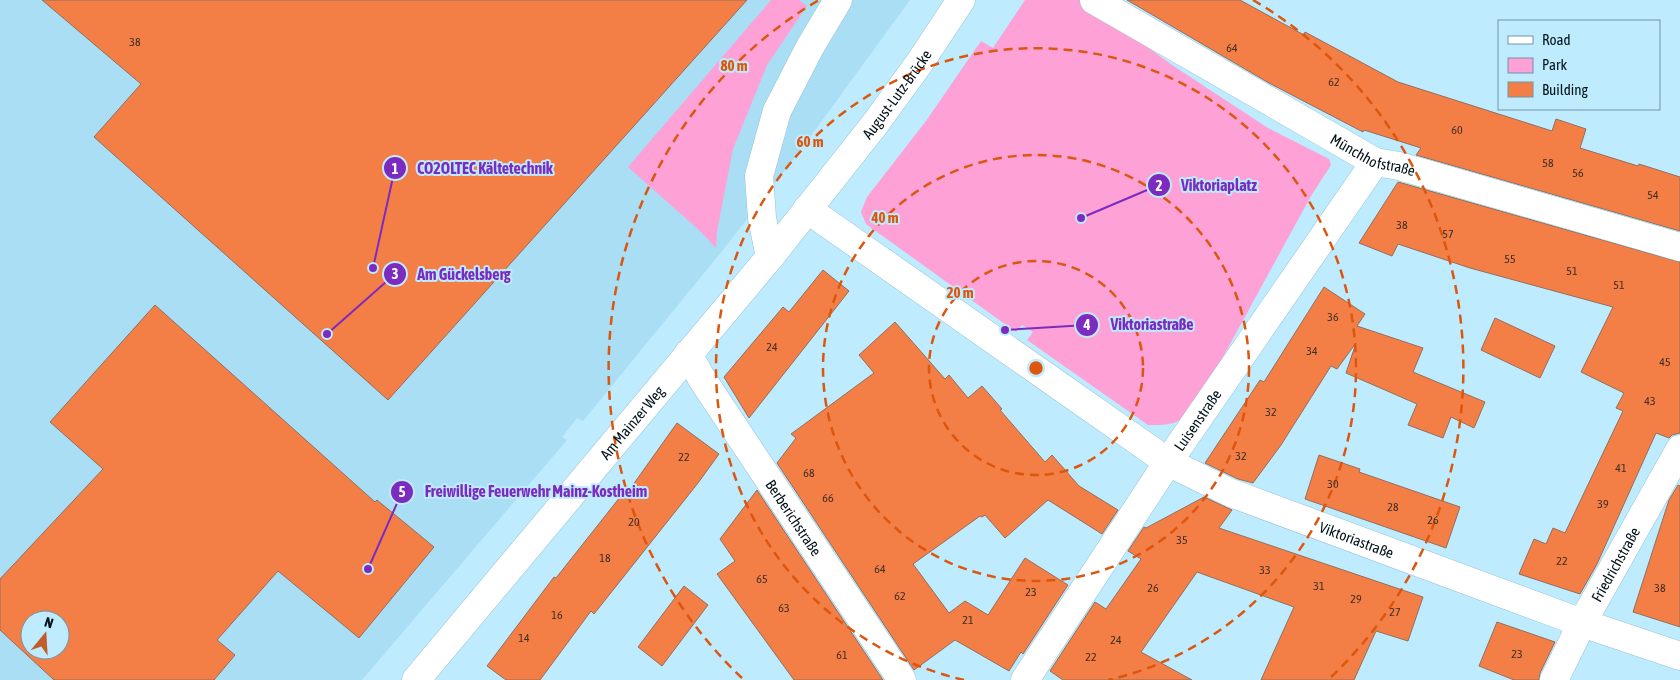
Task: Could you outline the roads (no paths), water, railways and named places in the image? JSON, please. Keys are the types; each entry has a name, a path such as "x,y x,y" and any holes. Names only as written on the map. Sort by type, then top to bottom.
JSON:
{"street":[{"path":"770,257 762,218 760,176 776,111 810,47 838,0"},
{"name":"August-Lutz-Brücke","path":"827,184 920,62 961,0"},
{"name":"Münchhofstraße","path":"1094,0 1375,162 1399,166 1680,247"},
{"name":"Luisenstraße","path":"1025,680 1168,462 1375,162"},
{"name":"Am Mainzer Weg","path":"416,680 770,257 827,184"},
{"name":"Viktoriastraße","path":"807,209 1168,462 1231,493 1582,623 1680,656"},
{"name":"Berberichstraße","path":"688,354 702,379 902,680"},
{"name":"Friedrichstraße","path":"1554,680 1582,623 1680,449"}],"place":[{"name":"Viktoriaplatz","path":"1081,218"},
{"name":"CO2OLTEC Kältetechnik","path":"373,268"},
{"name":"Viktoriastraße","path":"1005,330"},
{"name":"Am Gückelsberg","path":"327,334"},
{"name":"Freiwillige Feuerwehr Mainz-Kostheim","path":"368,569"}]}
